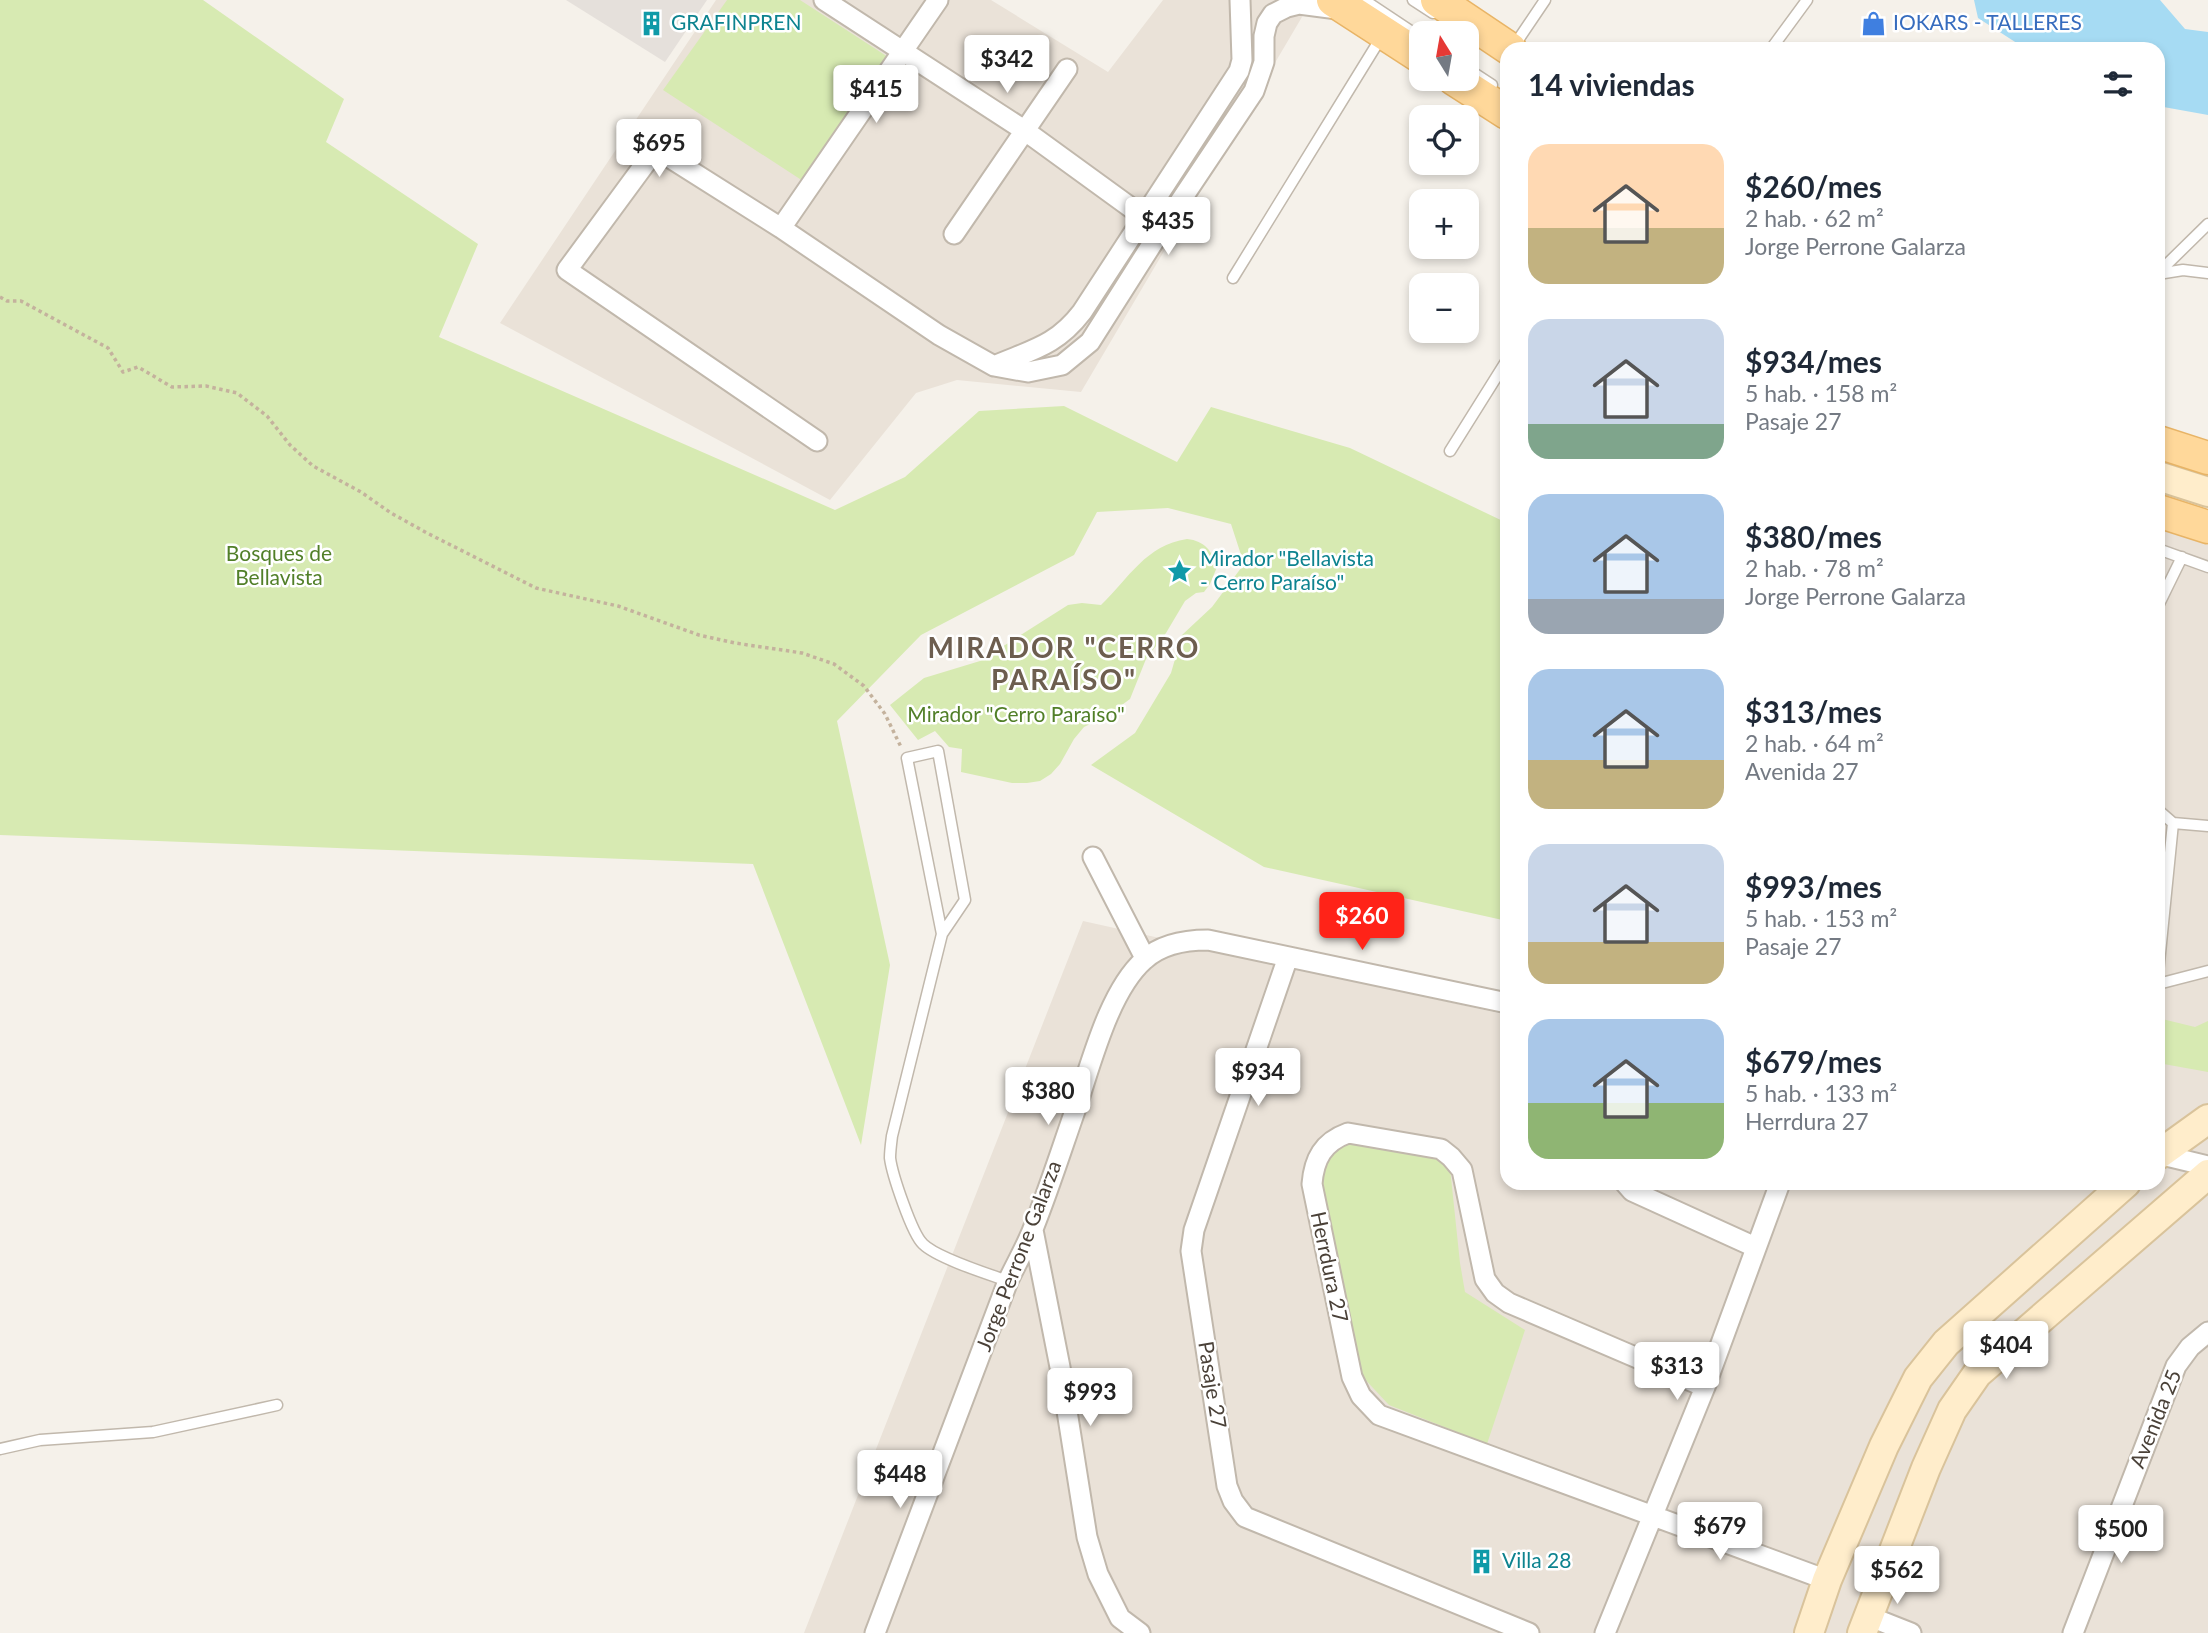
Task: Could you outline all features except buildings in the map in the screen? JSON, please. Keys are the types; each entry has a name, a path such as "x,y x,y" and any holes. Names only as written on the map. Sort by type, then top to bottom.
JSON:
{"main road":[{"path":"1348,3 1384,33 1409,49"},
{"path":"1449,8 1500,42"},
{"path":"1479,90 1500,100"},
{"path":"2165,444 2208,458"},
{"path":"2165,478 2202,491"},
{"path":"2165,513 2208,527"},
{"path":"2165,1150 2208,1119"},
{"path":"1865,1625 1951,1410 1977,1374 2208,1174"},
{"path":"1809,1633 1827,1580 1884,1446 1918,1378 1946,1343 2118,1190"}],"street":[{"path":"824,0 1024,130 1161,230"},
{"path":"781,228 938,0"},
{"path":"994,366 1045,345 1067,331 1082,312 1239,71 1240,0"},
{"path":"817,442 567,270 656,149 781,228 939,335 994,366 1028,372 1062,365 1090,342 1254,91 1264,62 1267,23 1273,14 1298,4 1348,3"},
{"path":"954,234 1067,69"},
{"path":"1093,857 1145,958 1160,949 1192,940 1208,940 1500,1002"},
{"name":"Pasaje 27","path":"1289,957 1194,1230 1191,1251 1227,1486 1233,1501 1245,1517 1529,1633"},
{"name":"Jorge Perrone Galarza","path":"874,1633 1008,1282 1033,1230 1110,1011 1131,974 1145,958"},
{"name":"Herrdura 27","path":"1705,1387 1509,1303 1495,1293 1485,1279 1462,1170 1441,1149 1348,1133 1336,1137 1319,1152 1313,1166 1312,1184 1352,1377 1360,1396 1379,1415 1827,1580"},
{"path":"2165,1157 2208,1166"},
{"path":"1631,1190 1755,1247"},
{"path":"1605,1633 1705,1387 1777,1190"},
{"path":"1033,1230 1060,1367 1087,1537 1098,1574 1120,1618 1140,1633"},
{"name":"Avenida 25","path":"2073,1633 2176,1366 2190,1347 2208,1332"},
{"path":"1865,1625 1911,1633"}],"lane":[{"path":"1413,0 1449,8"},
{"path":"1516,42 1545,0"},
{"path":"1776,42 1807,0"},
{"path":"1348,3 1409,32"},
{"path":"1233,278 1384,33"},
{"path":"1479,80 1500,99"},
{"path":"2165,266 2208,223"},
{"path":"2165,272 2183,270 2208,273"},
{"path":"1450,451 1500,370"},
{"path":"2165,551 2208,567"},
{"path":"2165,592 2182,557"},
{"path":"942,933 907,758 938,751 965,900 942,933 892,1136 890,1155 892,1169 915,1233 923,1244 975,1270 1008,1282"},
{"path":"2165,816 2173,823 2208,826"},
{"path":"2165,903 2173,823"},
{"path":"2165,982 2208,971"},
{"path":"0,1448 40,1440 153,1432 277,1405"}],"path":[{"path":"0,297 7,301 21,301 108,348 123,372 138,367 172,387 206,386 237,393 267,416 290,445 313,466 427,533 536,588 618,606 699,635 802,653 834,664 863,686 885,714 907,758"}],"shaded area":[{"path":"566,0 707,0 665,62"},
{"path":"716,0 991,0 1108,72 1163,0 1312,0 1081,392 957,380 916,393 830,500 500,323"},
{"path":"2165,530 2208,545 2208,1633 804,1633 1083,921 1500,1013 1500,1190 2165,1190"}],"green space":[{"name":"Bosques de Bellavista","path":"0,0 203,0 344,99 326,142 478,244 439,337 835,510 905,477 979,411 1064,406 1177,462 1211,407 1350,448 1500,520 1500,919 1264,867 1091,765 1135,733 1171,673 1182,635 1212,607 1244,564 1231,524 1168,508 1097,512 1074,555 921,635 837,721 890,965 861,1145 753,864 0,835"},
{"path":"727,0 800,0 888,57 803,181 663,90"},
{"name":"Mirador \"Cerro Paraíso\"","path":"1187,539 1203,545 1213,556 1217,567 1210,584 1204,592 1196,593 1185,601 1146,659 1130,699 1107,716 1084,727 1060,764 1040,781 1012,783 961,772 962,749 949,747 935,731 918,740 890,705 924,678 980,661 1068,605 1101,605 1149,555 1173,542"},
{"path":"2165,1020 2195,1027 2208,1021 2208,1072 2165,1064"},
{"path":"1349,1140 1437,1155 1450,1168 1465,1292 1525,1330 1487,1444 1389,1405 1359,1373 1316,1188 1326,1156"}],"water":[{"path":"1974,0 2160,0 2185,29 2208,32 2208,115 2165,107 2165,42 2015,42 1978,18"}],"place":[{"name":"GRAFINPREN","path":"651,23"},
{"name":"IOKARS - TALLERES","path":"1873,23"},
{"name":"Mirador \"Bellavista - Cerro Paraíso\"","path":"1180,571"},
{"name":"Villa 28","path":"1482,1561"}],"district":[{"name":"MIRADOR \"CERRO PARAÍSO\"","path":"1064,664"}]}
